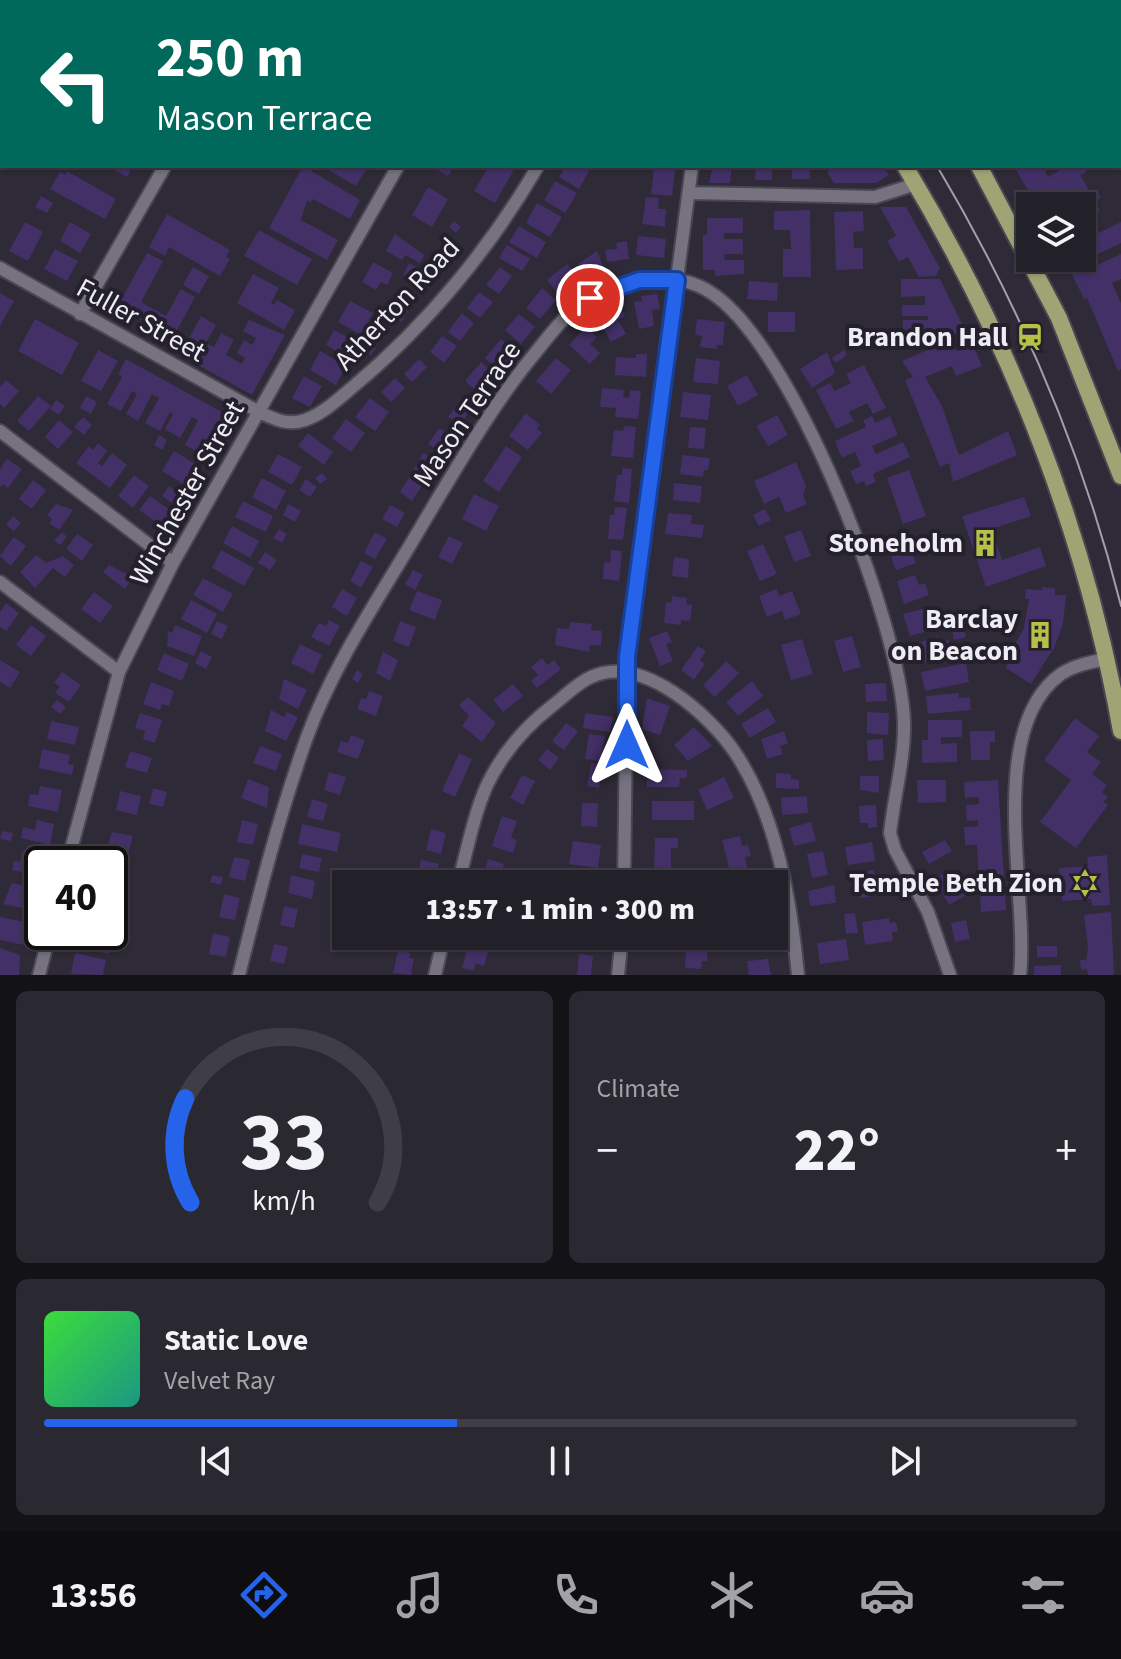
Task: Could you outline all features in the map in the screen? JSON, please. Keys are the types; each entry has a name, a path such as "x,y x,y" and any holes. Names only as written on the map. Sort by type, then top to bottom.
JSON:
{"main road":[{"path":"906,168 967,275 1034,420 1074,534 1107,659 1121,731"},
{"path":"980,168 1059,318 1121,476"}],"street":[{"path":"80,314 164,168"},
{"name":"Winchester Street","path":"72,846 119,672 173,563 397,168"},
{"name":"Atherton Road","path":"259,412 277,421 304,420 340,398 377,366 439,303 478,254 537,168"},
{"path":"624,870 627,674 692,168"},
{"path":"689,193 875,197 916,184"},
{"name":"Fuller Street","path":"0,268 259,412"},
{"name":"Mason Terrace","path":"239,975 266,863 308,734 368,614 469,444 537,350 590,298 639,280 677,280 708,290 725,303 760,348 816,442 866,565 900,692 904,724 890,833 895,850 928,912 950,975"},
{"path":"0,431 173,563"},
{"path":"0,582 119,672"},
{"path":"1020,975 1023,925 1015,800 1026,725 1039,697 1057,678 1078,666 1107,659"},
{"path":"461,870 473,822 488,784 507,751 537,718 590,677 606,673 627,674 662,685 688,702 737,756 759,802 778,858 798,975"},
{"path":"39,975 45,950"},
{"path":"435,975 441,950"},
{"path":"618,975 621,950"}],"building":[{"path":"111,168 132,168 127,177"},
{"path":"302,168 360,200 350,219 313,199 307,201 301,220 338,240 327,260 269,228"},
{"path":"325,168 367,168 356,186"},
{"path":"434,168 453,168 448,176"},
{"path":"488,168 515,168 495,203 474,191"},
{"path":"565,168 589,171 579,189 559,177"},
{"path":"654,168 675,170 672,196 651,194"},
{"path":"713,168 732,168 730,183 709,183"},
{"path":"756,168 772,168 772,180 755,180"},
{"path":"792,168 809,168 810,179 792,179"},
{"path":"831,168 884,168 889,175 876,183 834,183 827,172"},
{"path":"1015,168 1050,168 1045,171 1048,177 1059,171 1058,168 1085,168 1087,172 1080,175 1090,192 1029,192"},
{"path":"67,171 116,199 105,219 50,189 60,172 65,175"},
{"path":"555,181 577,193 565,213 544,200"},
{"path":"428,187 448,199 432,227 412,215"},
{"path":"41,196 53,203 47,213 35,207"},
{"path":"646,197 659,198 658,209 666,209 665,227 642,224"},
{"path":"537,203 562,217 550,237 526,223"},
{"path":"880,207 906,207 940,268 936,276 919,277 908,257 899,262 887,241 896,236"},
{"path":"810,210 811,277 783,277 783,249 791,249 790,230 774,230 774,211"},
{"path":"863,211 864,231 853,232 854,248 863,248 863,269 836,270 834,212"},
{"path":"167,214 230,250 226,257 230,259 220,276 169,247 165,256 149,247"},
{"path":"707,218 743,218 743,233 724,233 724,239 743,239 743,254 724,254 725,260 744,260 744,274 715,276 715,270 703,270 703,235 707,235"},
{"path":"454,221 461,227 456,233 449,227"},
{"path":"25,222 43,232 28,261 9,251"},
{"path":"70,222 91,234 80,253 60,241"},
{"path":"1121,222 1121,243 1096,255 1096,234"},
{"path":"519,226 546,242 537,258 509,242"},
{"path":"259,230 312,259 297,285 244,256"},
{"path":"395,234 424,255 420,263 405,255 402,260 386,251"},
{"path":"638,236 666,239 664,258 636,255"},
{"path":"627,241 629,259 607,262 605,250 617,249 616,243"},
{"path":"507,245 530,259 522,271 499,258"},
{"path":"55,249 78,261 67,281 44,269"},
{"path":"597,251 604,268 584,277 578,264"},
{"path":"147,253 163,261 141,302 166,316 181,289 195,297 173,338 117,307"},
{"path":"1121,254 1121,279 1112,283 1121,303 1121,369 1118,371 1087,298 1084,299 1071,272 1096,272 1096,260 1098,265"},
{"path":"373,262 393,273 387,285 381,282 376,290 362,282"},
{"path":"409,263 435,277 428,289 403,275"},
{"path":"567,264 582,283 562,299 547,280"},
{"path":"193,267 209,276 199,294 183,285"},
{"path":"500,267 512,276 499,294 486,285"},
{"path":"253,274 279,288 271,303 274,305 277,300 295,310 284,330 237,303"},
{"path":"901,279 940,279 967,334 903,334 903,320 928,320 928,316 902,316 902,305 925,305 925,296 901,297"},
{"path":"749,281 778,283 777,301 747,299"},
{"path":"542,288 556,300 540,319 526,308"},
{"path":"402,289 416,297 402,322 388,315"},
{"path":"479,292 493,302 480,318 467,308"},
{"path":"0,293 14,301 0,326"},
{"path":"657,294 660,309 652,310 654,326 639,329 634,302 642,301 641,296"},
{"path":"350,301 373,313 361,335 338,322"},
{"path":"617,302 625,316 618,320 626,334 611,342 596,314"},
{"path":"768,312 795,312 795,332 768,332"},
{"path":"462,313 474,323 460,341 448,332"},
{"path":"519,314 535,327 521,344 505,330"},
{"path":"201,316 216,325 206,343 214,347 221,333 234,340 226,355 242,364 245,358 237,353 244,340 252,345 256,338 243,331 249,320 285,335 252,395 180,355"},
{"path":"383,318 391,321 382,333 376,326"},
{"path":"35,319 79,343 62,375 18,351"},
{"path":"697,319 725,322 723,345 717,345 717,349 700,347 702,336 695,335"},
{"path":"586,327 597,337 590,344 600,353 590,364 569,345"},
{"path":"334,330 362,345 353,360 326,345"},
{"path":"442,336 457,346 444,363 430,352"},
{"path":"501,339 515,352 499,371 485,358"},
{"path":"367,342 376,348 371,355 362,349"},
{"path":"937,346 939,351 950,346 957,351 974,347 982,366 956,376 952,366 925,377 942,406 959,455 1008,431 1017,455 953,482 949,463 940,467 905,380 913,377 902,361"},
{"path":"98,350 118,361 101,391 81,381"},
{"path":"844,350 847,355 836,363 832,358"},
{"path":"320,351 346,366 336,385 310,370"},
{"path":"827,352 835,373 812,388 800,369"},
{"path":"636,354 647,354 646,377 615,375 616,357 636,358"},
{"path":"556,358 571,370 551,394 536,381"},
{"path":"696,358 720,361 718,384 693,382"},
{"path":"126,359 238,421 215,462 185,445 198,420 192,417 180,438 165,429 173,414 170,412 160,431 145,423 159,398 152,394 138,421 126,414 137,394 132,391 121,411 107,404 122,377 118,374"},
{"path":"419,359 427,367 412,382 404,374"},
{"path":"481,362 497,376 481,395 465,381"},
{"path":"864,365 886,408 873,414 867,403 849,412 854,421 836,429 816,390 830,383 834,391 851,383 846,374"},
{"path":"747,375 758,395 738,406 727,386"},
{"path":"304,376 322,386 310,407 292,398"},
{"path":"395,378 405,388 391,402 381,392"},
{"path":"6,380 19,391 4,408 0,404 0,387"},
{"path":"602,388 624,390 623,397 629,398 630,390 641,391 638,419 615,417 616,408 600,407"},
{"path":"683,392 711,395 708,420 680,417"},
{"path":"38,396 51,406 29,431 17,421"},
{"path":"86,396 97,402 91,414 80,408"},
{"path":"370,398 389,412 375,431 355,417"},
{"path":"460,399 472,406 461,425 448,417"},
{"path":"56,400 65,406 59,415 50,409"},
{"path":"526,413 540,425 537,429 542,433 528,450 509,436"},
{"path":"777,415 788,435 768,446 756,426"},
{"path":"872,416 875,423 890,416 898,435 872,446 876,454 903,442 910,457 873,474 876,482 866,486 864,481 856,484 850,471 861,466 855,452 842,458 835,441 866,427 863,420"},
{"path":"83,417 92,425 84,435 74,427"},
{"path":"346,419 365,433 351,452 332,438"},
{"path":"59,420 73,432 58,449 45,437"},
{"path":"624,426 636,427 633,458 611,456 614,430 623,431"},
{"path":"690,427 706,428 704,449 688,448"},
{"path":"439,428 452,436 442,453 428,444"},
{"path":"308,433 333,452 324,465 298,446"},
{"path":"159,435 167,440 162,450 154,445"},
{"path":"98,443 107,451 98,463 102,466 112,453 127,465 110,488 76,463 89,446 93,450"},
{"path":"506,446 522,457 499,492 483,481"},
{"path":"174,451 197,465 185,485 162,471"},
{"path":"423,453 435,459 425,478 413,471"},
{"path":"278,454 302,467 292,485 268,472"},
{"path":"682,455 710,458 703,477 680,474"},
{"path":"7,459 22,469 8,488 3,484 0,488 0,469"},
{"path":"796,462 806,486 803,496 807,504 786,513 779,497 764,504 754,481"},
{"path":"623,468 632,469 629,503 614,501 617,475 622,475"},
{"path":"909,470 926,516 903,524 887,478"},
{"path":"322,473 327,479 320,484 315,478"},
{"path":"134,475 149,486 133,508 118,496"},
{"path":"410,476 423,484 412,501 400,492"},
{"path":"262,478 286,491 276,510 252,497"},
{"path":"306,479 317,487 310,497 299,490"},
{"path":"33,480 46,490 32,509 19,499"},
{"path":"674,483 702,486 700,503 673,500"},
{"path":"169,486 179,494 172,503 162,496"},
{"path":"474,494 499,506 486,531 462,519"},
{"path":"150,496 174,513 163,527 139,510"},
{"name":"Stoneholm","path":"1024,497 1031,516 992,529 999,551 1002,560 1040,547 1046,566 986,587 962,516"},
{"path":"243,501 273,516 266,532 235,517"},
{"path":"56,504 73,510 59,530 49,523 52,519 47,515"},
{"path":"288,504 301,511 295,522 283,515"},
{"path":"390,505 405,513 397,527 382,519"},
{"path":"615,507 627,508 623,540 608,539 610,515 614,515"},
{"path":"765,509 771,520 759,526 753,515"},
{"path":"668,513 692,515 691,524 704,525 702,538 665,534"},
{"path":"13,516 21,523 14,531 6,525"},
{"path":"232,526 259,541 250,558 223,543"},
{"path":"279,529 287,534 282,543 273,538"},
{"path":"801,530 811,556 794,562 784,536"},
{"path":"62,532 67,537 60,545 54,541"},
{"path":"375,532 387,539 375,559 364,553"},
{"path":"77,534 93,545 82,561 66,549"},
{"path":"449,536 463,543 452,564 438,557"},
{"path":"14,537 26,546 11,566 0,556"},
{"path":"913,537 917,548 911,550 916,563 896,570 887,546"},
{"path":"763,544 777,574 760,581 747,551"},
{"path":"221,550 254,568 244,586 212,568"},
{"path":"611,550 622,551 619,581 603,579 604,562 610,563"},
{"path":"265,552 277,560 270,570 258,563"},
{"path":"36,555 46,563 63,556 74,565 65,577 53,568 35,588 20,572"},
{"path":"674,557 689,559 688,578 672,576"},
{"path":"361,561 373,567 361,588 350,581"},
{"path":"109,565 133,577 125,589 103,572"},
{"path":"413,570 423,575 415,590 405,584"},
{"path":"915,575 919,585 925,583 929,595 904,604 897,581"},
{"path":"203,578 233,594 223,612 193,595"},
{"name":"Barclay on Beacon","path":"1042,587 1055,588 1055,595 1066,595 1063,624 1054,648 1031,684 1006,668 1008,664 1001,660 1008,648 1011,651 1024,628 1029,599 1025,599 1026,589 1042,590"},
{"path":"342,589 357,598 347,616 332,607"},
{"path":"777,589 779,596 792,591 801,614 785,620 782,611 767,617 759,596"},
{"path":"417,591 442,600 435,620 409,610"},
{"path":"94,592 113,606 100,623 81,609"},
{"path":"672,596 687,598 686,604 692,605 690,621 681,620 681,625 664,623 666,602 671,603"},
{"path":"191,600 217,614 207,633 181,619"},
{"path":"6,603 19,613 6,631 0,627 0,612"},
{"path":"926,608 936,629 910,636 903,614"},
{"path":"329,620 340,626 329,646 311,637 319,623 326,626"},
{"path":"217,621 228,626 222,639 211,634"},
{"path":"400,621 416,627 409,647 393,641"},
{"path":"570,622 592,624 591,630 602,631 601,646 590,645 589,652 555,645 557,628 569,629"},
{"path":"31,625 46,636 31,656 16,645"},
{"path":"175,625 202,636 194,656 167,646 168,631 172,633"},
{"path":"963,626 966,637 954,640 952,629"},
{"path":"667,631 672,642 666,644 673,661 660,666 649,638"},
{"path":"852,636 861,667 843,672 834,641"},
{"path":"938,637 940,642 949,640 953,655 918,664 913,644"},
{"path":"802,639 813,674 791,680 781,645"},
{"path":"300,644 322,655 313,674 291,663"},
{"path":"698,646 706,651 700,660 705,664 694,680 681,670"},
{"path":"201,651 212,657 206,669 195,663"},
{"path":"383,652 398,660 390,681 376,673"},
{"path":"164,653 189,664 182,681 157,670"},
{"path":"542,658 547,665 554,660 561,669 537,688 531,681 538,675 531,667"},
{"path":"0,660 20,672 10,688 0,682"},
{"path":"726,661 739,673 715,697 703,685"},
{"path":"966,663 969,682 925,691 921,672"},
{"path":"357,670 363,674 358,683 352,679"},
{"path":"62,672 81,685 69,702 55,693 60,686 54,683"},
{"path":"284,679 307,690 298,709 279,699"},
{"path":"752,681 763,696 738,716 726,702"},
{"path":"151,682 174,691 169,706 162,704 160,710 143,704"},
{"path":"886,683 887,701 866,702 865,684"},
{"path":"513,684 523,696 503,712 493,700"},
{"path":"369,691 383,696 376,716 357,709 361,698 366,699"},
{"path":"959,693 959,698 970,697 971,710 928,714 926,696"},
{"path":"468,697 496,723 482,742 462,726 469,716 459,705"},
{"path":"647,698 670,706 660,735 642,729"},
{"path":"57,700 66,707 60,714 51,707"},
{"path":"768,708 776,722 750,738 741,724"},
{"path":"271,710 284,717 287,712 298,717 286,741 265,731"},
{"path":"867,712 889,713 888,735 867,733"},
{"path":"140,713 162,720 155,743 143,739 145,731 135,728"},
{"path":"585,713 613,717 610,732 583,728"},
{"path":"1075,718 1099,736 1087,752 1101,762 1092,774 1107,785 1102,792 1108,797 1103,802 1108,805 1076,848 1040,822 1071,780 1044,760"},
{"path":"928,720 962,720 962,737 941,737 941,744 957,743 957,762 922,763 922,740 928,740"},
{"path":"51,721 79,727 75,745 47,739"},
{"path":"566,723 578,731 564,750 552,741"},
{"path":"694,727 712,746 688,761 674,745"},
{"path":"784,731 788,743 780,746 783,754 767,759 761,739"},
{"path":"970,731 995,731 995,742 990,742 990,760 971,760"},
{"path":"589,734 605,736 601,761 585,759"},
{"path":"351,735 365,740 358,759 337,752 341,741 348,743"},
{"path":"883,739 884,760 868,761 867,740"},
{"path":"260,746 282,754 276,771 253,763"},
{"path":"42,749 70,755 68,764 74,765 72,775 39,768"},
{"path":"547,749 559,758 550,770 538,760"},
{"path":"130,751 152,758 147,773 125,767"},
{"path":"459,753 472,759 455,797 442,791"},
{"path":"591,763 603,765 599,788 587,786"},
{"path":"647,769 687,770 687,778 680,778 679,787 647,787"},
{"path":"329,772 346,777 340,795 324,790"},
{"path":"776,773 791,774 791,779 799,780 799,789 776,788"},
{"path":"522,775 535,781 523,805 510,798"},
{"path":"860,776 879,776 879,793 860,790"},
{"path":"724,777 734,798 707,810 698,790"},
{"path":"248,779 269,787 267,808 241,798"},
{"path":"917,780 946,780 946,802 918,803"},
{"path":"998,780 1006,910 981,912 980,893 985,893 985,885 979,886 977,845 965,845 964,827 978,826 978,820 967,821 966,805 979,804 979,797 965,798 964,782"},
{"path":"40,786 62,790 58,812 28,806 30,794 38,795"},
{"path":"153,788 167,792 163,807 149,804"},
{"path":"120,791 141,796 137,815 116,810"},
{"path":"807,796 808,813 782,815 781,798"},
{"path":"312,799 328,804 323,821 307,817"},
{"path":"652,801 694,801 694,820 652,820"},
{"path":"582,803 598,803 597,827 581,826"},
{"path":"876,805 877,827 868,828 868,823 860,823 859,806"},
{"path":"502,816 517,821 511,838 517,840 513,853 492,846"},
{"path":"37,820 54,824 50,845 21,838 23,827 35,830"},
{"path":"242,820 258,824 253,845 237,842"},
{"path":"811,822 816,841 794,846 789,828"},
{"path":"302,824 341,833 337,852 298,844"},
{"path":"431,829 446,833 441,854 426,850"},
{"path":"2,831 13,833 11,841 0,839"},
{"path":"112,832 133,836 128,854 128,846 108,846"},
{"path":"740,836 742,846 748,845 751,856 745,857 748,870 730,870 722,840"},
{"path":"655,838 678,838 678,848 671,848 671,869 654,869"},
{"path":"945,840 952,851 929,864 922,852"},
{"path":"573,841 601,845 598,868 569,864"},
{"path":"872,842 875,861 848,865 845,847"},
{"path":"24,851 24,872 12,870 14,861 20,862"},
{"path":"823,851 828,875 812,878 807,854"},
{"path":"302,854 322,858 319,872 299,868"},
{"name":"Temple Beth Zion","path":"1107,855 1110,905 1092,906 1091,899 1062,901 1059,868 1088,866 1087,857"},
{"path":"234,857 250,860 245,881 229,877"},
{"path":"488,859 504,864 502,870 485,870"},
{"path":"421,860 439,864 438,870 419,870"},
{"path":"952,869 966,895 949,905 934,879"},
{"path":"874,870 878,895 861,898 856,873"},
{"path":"212,875 223,877 221,885 210,882"},
{"path":"291,875 315,881 312,899 288,893"},
{"path":"12,883 24,885 24,908 3,904"},
{"path":"834,885 836,903 810,906 808,891"},
{"path":"224,894 240,898 235,920 219,917"},
{"path":"284,906 298,909 294,928 280,925"},
{"path":"1111,912 1114,975 1088,975 1087,969 1081,970 1080,960 1086,960 1088,948 1084,915"},
{"path":"855,913 858,933 846,934 844,914"},
{"path":"0,917 24,922 24,945 0,940"},
{"path":"889,918 890,923 896,922 898,931 892,932 893,941 865,945 862,922"},
{"path":"966,920 970,939 955,942 951,923"},
{"path":"213,933 230,937 226,957 209,954"},
{"path":"846,939 849,960 820,964 817,943"},
{"path":"274,944 288,947 284,964 270,961"},
{"path":"1037,946 1057,946 1057,957 1037,957"},
{"path":"0,948 20,955 19,975 0,975"},
{"path":"398,950 410,953 409,958 414,959 411,975 393,973"},
{"path":"467,950 488,952 484,966 476,963 473,971 462,968"},
{"path":"686,950 708,950 707,961 702,961 701,969 685,968"},
{"path":"75,953 106,960 103,975 71,974"},
{"path":"579,954 593,956 591,975 577,975"},
{"path":"768,959 771,975 749,975 747,961"},
{"path":"1061,965 1061,975 1034,975 1034,966"}],"tram line":[{"path":"938,168 995,271 1045,379 1087,491 1121,606"}],"place":[{"name":"Brandon Hall","path":"1030,337"},
{"name":"Stoneholm","path":"985,543"},
{"name":"Barclay on Beacon","path":"1040,635"},
{"name":"Temple Beth Zion","path":"1085,883"}],"route":[{"path":"590,298 639,280 677,280 665,389 627,657 627,745"}]}
